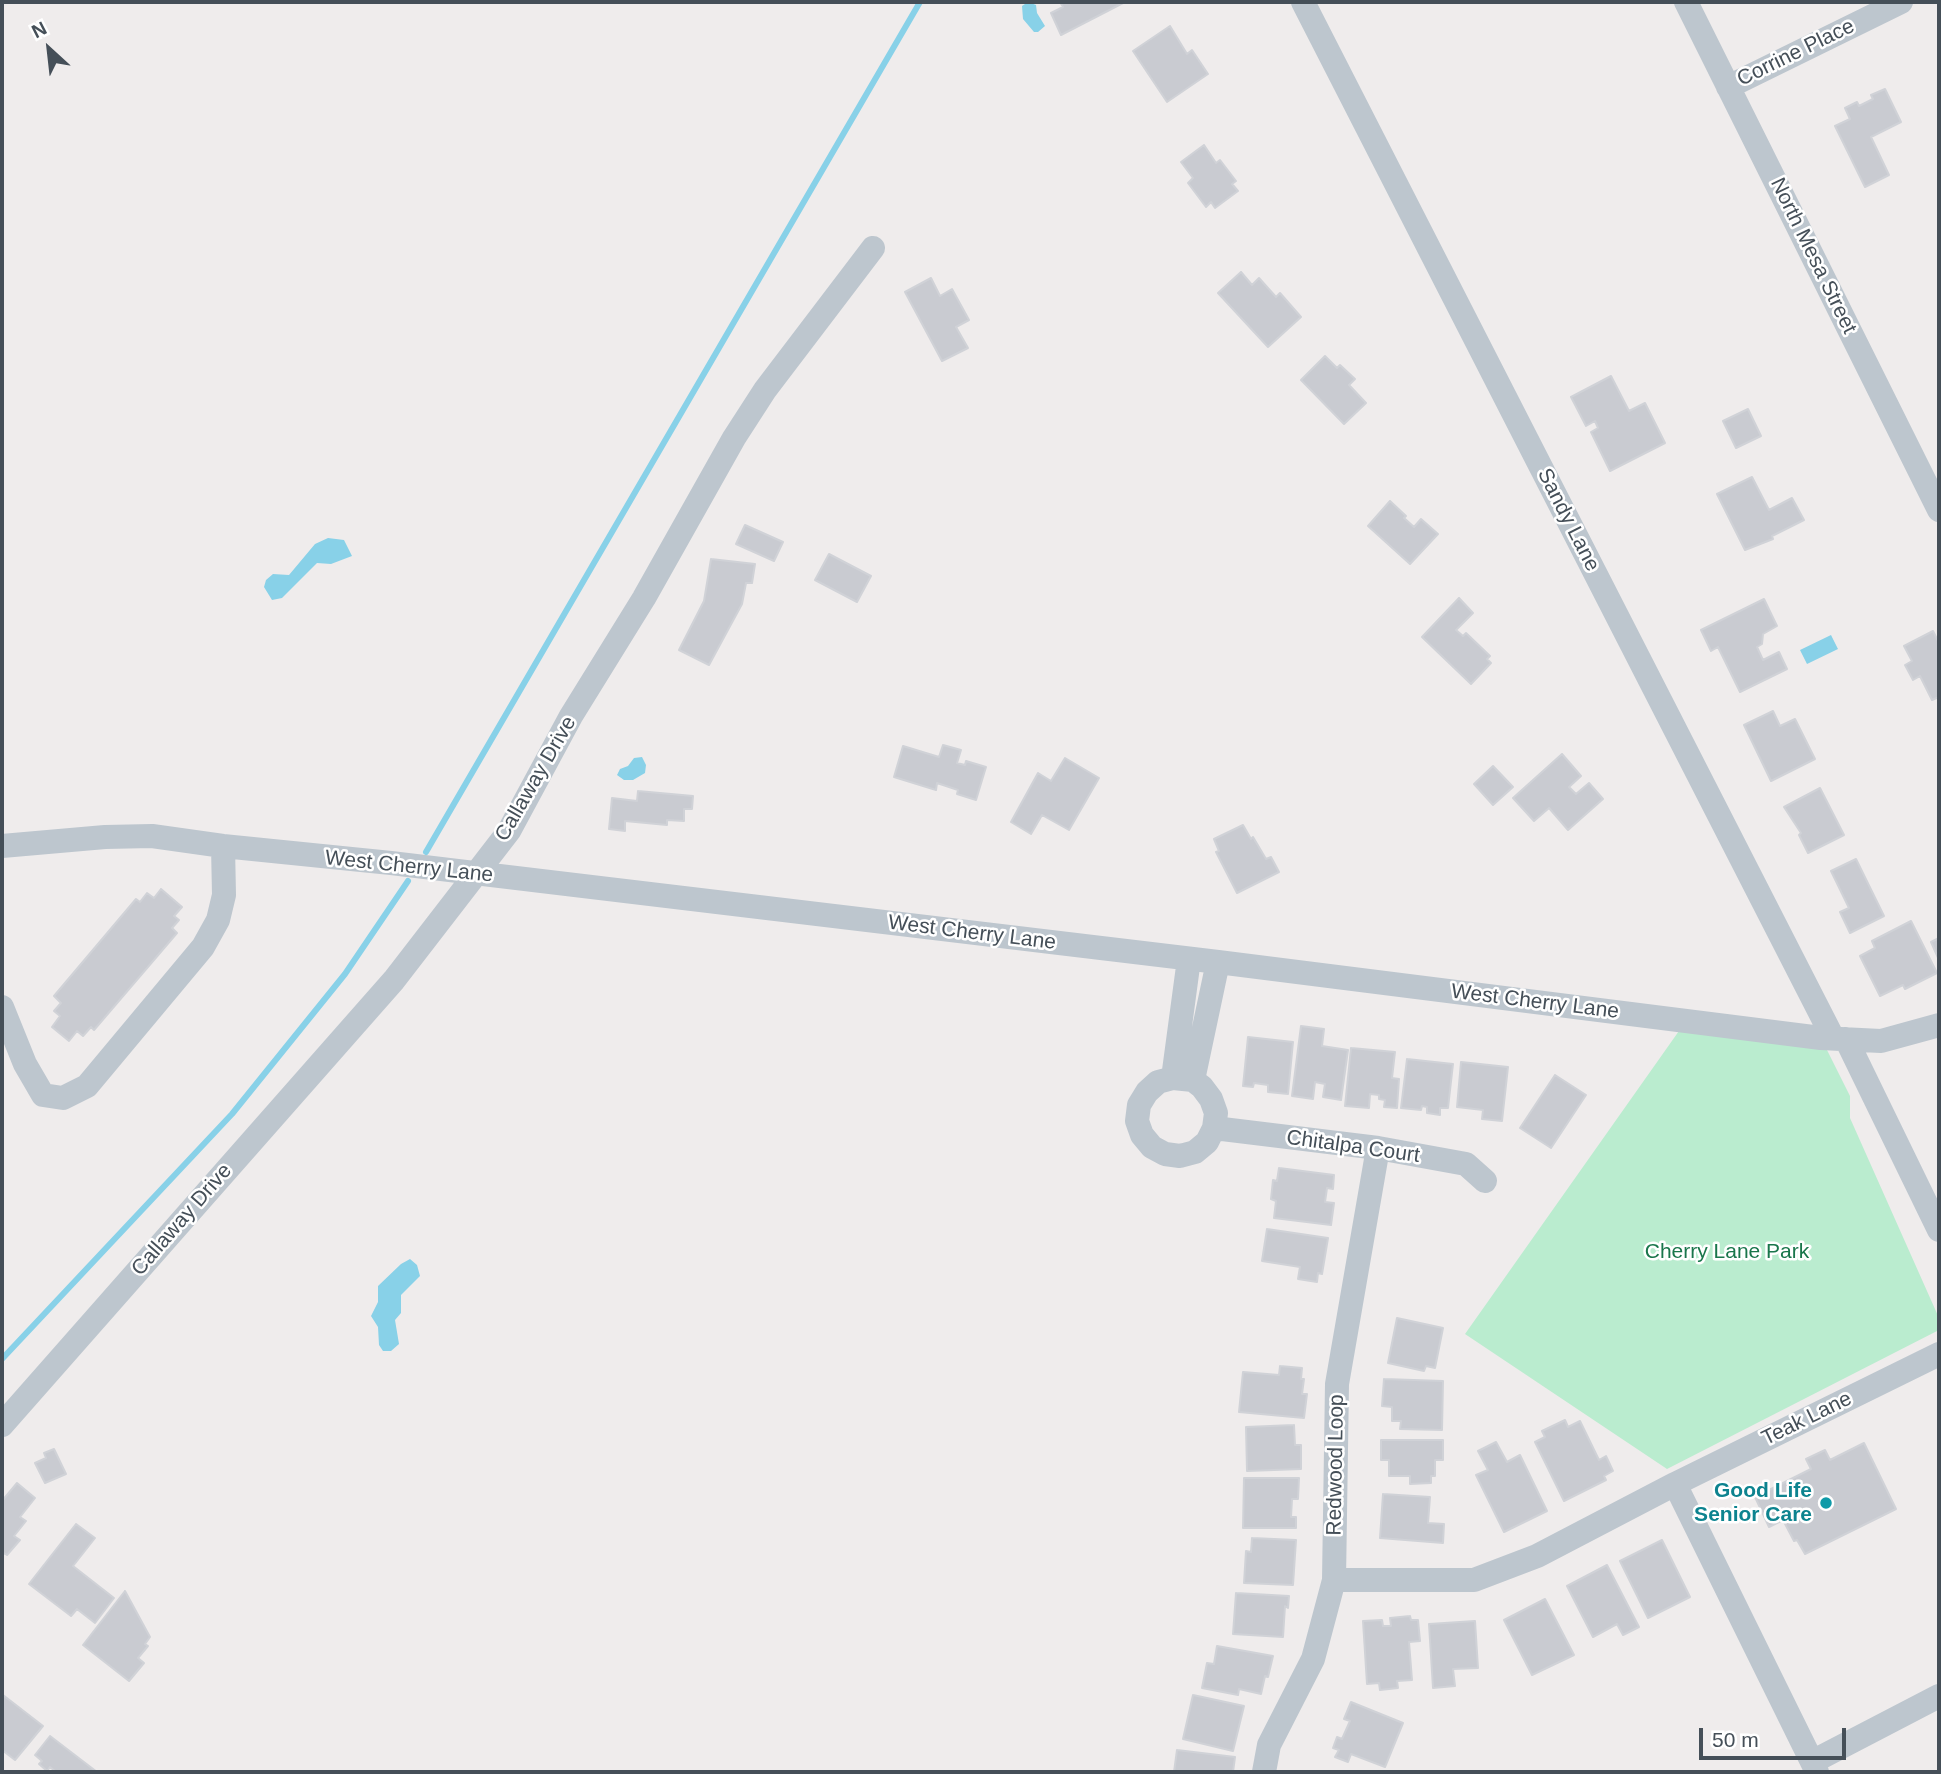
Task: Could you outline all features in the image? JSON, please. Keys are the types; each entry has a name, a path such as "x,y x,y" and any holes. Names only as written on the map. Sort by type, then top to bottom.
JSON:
{"street":[{"name":"Sandy Lane","path":"1303,2 1840,1039"},
{"name":"North Mesa Street","path":"1686,2 1939,510"},
{"name":"Corrine Place","path":"1728,87 1901,2"},
{"name":"Callaway Drive","path":"2,1425 394,980 509,831 571,716 644,598 734,438 765,390 873,247"},
{"name":"West Cherry Lane","path":"2,846 105,837 152,836 1218,962 1840,1039 1881,1041 1939,1025"},
{"path":"2,1007 25,1064 43,1096 63,1098 87,1086 203,947 218,920 224,895 223,846"},
{"path":"1183,1079 1189,959"},
{"path":"1183,1079 1218,962"},
{"path":"1840,1039 1939,1230"},
{"path":"1183,1079 1211,1099 1216,1113 1214,1128 1207,1142 1195,1152 1180,1156 1165,1154 1152,1147 1142,1135 1138,1121 1139,1105 1147,1092 1158,1082 1183,1079"},
{"name":"Chitalpa Court","path":"1214,1128 1378,1148 1466,1164 1485,1181"},
{"name":"Redwood Loop","path":"1264,1772 1269,1745 1312,1659 1334,1580 1337,1384 1378,1148"},
{"name":"Teak Lane","path":"1334,1580 1474,1580 1537,1556 1675,1484 1939,1354"},
{"path":"1675,1484 1814,1767 1939,1696"}],"green space":[{"name":"Cherry Lane Park","path":"1686,1021 1821,1038 1850,1096 1850,1118 1939,1318 1939,1330 1667,1469 1465,1334"}],"water":[{"path":"1028,2 1036,5 1037,13 1045,26 1038,32 1034,32 1023,19 1022,6"},
{"path":"328,538 344,540 352,556 331,564 317,563 282,598 272,600 264,587 266,580 273,574 289,575 315,544"},
{"path":"1831,635 1838,649 1807,664 1800,650"},
{"path":"642,757 646,765 645,773 633,780 624,780 617,775 620,769 628,766 634,758"},
{"path":"410,1259 417,1265 420,1276 401,1295 401,1313 395,1320 399,1344 391,1351 383,1351 379,1345 378,1327 371,1316 378,1302 378,1286"}],"building":[{"path":"1060,2 1125,2 1061,35 1051,13 1063,7"},
{"path":"1170,26 1187,54 1192,50 1208,74 1167,102 1133,51"},
{"path":"1885,89 1901,122 1871,137 1889,175 1865,187 1835,126 1850,119 1845,108 1857,102 1859,106 1873,99 1871,95"},
{"path":"1204,145 1216,163 1220,160 1236,181 1232,184 1238,191 1215,208 1211,202 1206,207 1188,183 1193,178 1181,162"},
{"path":"1241,272 1252,285 1259,278 1276,297 1280,293 1301,317 1268,347 1218,293"},
{"path":"931,278 940,296 952,289 969,320 956,327 968,348 942,361 905,292"},
{"path":"1325,356 1337,368 1340,365 1355,379 1349,385 1366,403 1344,424 1301,380"},
{"path":"1611,376 1629,411 1645,403 1665,443 1610,471 1591,432 1598,428 1595,421 1586,426 1571,397"},
{"path":"1748,409 1761,436 1736,448 1723,421"},
{"path":"1752,477 1769,510 1792,498 1804,520 1772,536 1773,539 1745,550 1717,494"},
{"path":"1390,501 1414,527 1421,519 1438,534 1410,564 1368,526"},
{"path":"745,525 783,542 774,561 736,544"},
{"path":"829,554 871,576 857,602 815,580"},
{"path":"711,559 755,564 752,583 746,583 742,604 709,665 679,650 704,601"},
{"path":"1459,598 1473,613 1456,630 1463,636 1466,633 1490,656 1487,659 1491,663 1471,684 1422,637"},
{"path":"1764,599 1777,626 1763,634 1762,644 1757,647 1763,660 1779,652 1787,669 1740,692 1718,647 1711,651 1701,630"},
{"path":"1933,631 1939,643 1939,697 1932,700 1920,676 1913,680 1905,665 1912,661 1904,646"},
{"path":"1773,711 1780,726 1795,719 1815,759 1771,781 1744,725"},
{"path":"943,745 961,750 957,763 965,765 966,761 986,767 976,800 937,783 936,790 894,777 903,746 939,757"},
{"path":"1562,754 1581,776 1569,787 1576,794 1589,783 1603,799 1568,830 1549,808 1534,821 1513,798"},
{"path":"1065,758 1099,778 1069,830 1042,815 1031,834 1011,822 1038,773 1051,781"},
{"path":"1493,766 1513,787 1493,805 1474,784"},
{"path":"1820,788 1844,835 1808,853 1799,835 1801,833 1784,807"},
{"path":"638,791 693,796 692,809 684,809 684,821 667,820 667,825 625,821 625,831 609,829 612,798 637,801"},
{"path":"1243,825 1266,859 1271,857 1279,872 1237,893 1216,852 1219,851 1214,839"},
{"path":"1856,859 1884,916 1850,933 1840,912 1849,908 1831,871"},
{"path":"161,889 182,907 174,916 179,920 172,928 177,933 94,1030 91,1027 83,1036 77,1031 69,1041 52,1027 60,1016 54,1011 61,1003 54,996 136,899 140,902 147,893 154,898"},
{"path":"1911,921 1937,973 1905,989 1903,985 1880,996 1860,956 1875,948 1872,941"},
{"path":"1939,938 1939,960 1931,942"},
{"path":"1301,1026 1324,1029 1322,1046 1348,1050 1341,1100 1323,1097 1325,1084 1315,1082 1313,1099 1292,1096"},
{"path":"1248,1037 1293,1042 1288,1094 1268,1092 1268,1085 1254,1083 1253,1087 1243,1086"},
{"path":"1351,1048 1395,1052 1392,1078 1399,1079 1397,1108 1384,1107 1385,1100 1379,1099 1379,1095 1370,1094 1369,1108 1345,1106"},
{"path":"1407,1059 1453,1064 1448,1108 1440,1108 1440,1115 1427,1113 1427,1107 1422,1106 1421,1110 1401,1108"},
{"path":"1461,1062 1508,1067 1502,1121 1482,1119 1483,1110 1457,1107"},
{"path":"1555,1075 1586,1095 1551,1148 1520,1128"},
{"path":"1279,1168 1334,1175 1333,1189 1327,1188 1325,1202 1334,1203 1331,1225 1274,1218 1276,1201 1271,1199 1273,1180 1277,1181"},
{"path":"1267,1229 1328,1238 1322,1274 1318,1273 1317,1282 1298,1279 1300,1267 1262,1261"},
{"path":"1397,1318 1443,1328 1435,1368 1426,1366 1424,1371 1388,1363"},
{"path":"1280,1366 1302,1368 1302,1394 1307,1394 1304,1418 1239,1412 1243,1372 1279,1375"},
{"path":"1384,1379 1443,1381 1442,1430 1400,1429 1401,1421 1392,1421 1392,1407 1382,1406"},
{"path":"1565,1420 1568,1427 1580,1421 1599,1460 1606,1456 1613,1471 1604,1476 1606,1480 1564,1501 1535,1442 1545,1437 1542,1431"},
{"path":"1294,1425 1295,1445 1301,1445 1301,1469 1247,1471 1246,1427"},
{"path":"1381,1440 1443,1440 1443,1460 1435,1460 1435,1476 1431,1476 1431,1483 1410,1484 1410,1476 1389,1476 1389,1460 1381,1460"},
{"path":"1496,1442 1507,1462 1520,1455 1547,1511 1504,1532 1476,1475 1488,1470 1478,1451"},
{"name":"Good Life Senior Care","path":"1864,1443 1896,1509 1805,1554 1797,1540 1794,1541 1783,1520 1769,1527 1755,1497 1811,1469 1806,1459 1825,1450 1830,1460"},
{"path":"54,1449 66,1474 45,1483 35,1463 46,1458 44,1453"},
{"path":"1244,1478 1299,1478 1298,1499 1292,1499 1291,1517 1296,1517 1296,1528 1243,1528"},
{"path":"17,1483 35,1498 20,1517 26,1521 14,1536 20,1540 2,1557 2,1501"},
{"path":"1383,1494 1430,1497 1428,1523 1444,1524 1443,1543 1380,1538"},
{"path":"76,1524 95,1538 73,1566 114,1598 95,1623 77,1609 71,1616 29,1584"},
{"path":"1252,1538 1296,1540 1293,1585 1244,1583 1246,1551 1251,1552"},
{"path":"1662,1540 1690,1597 1648,1618 1620,1561"},
{"path":"1607,1565 1639,1627 1623,1635 1617,1624 1593,1637 1567,1586"},
{"path":"125,1591 150,1637 145,1644 148,1646 138,1658 144,1663 129,1681 83,1645"},
{"path":"1236,1593 1289,1596 1288,1608 1285,1606 1283,1637 1233,1634"},
{"path":"1545,1599 1574,1655 1532,1675 1504,1620"},
{"path":"1410,1616 1411,1620 1418,1620 1420,1641 1409,1642 1412,1680 1397,1681 1398,1688 1380,1690 1379,1683 1367,1684 1363,1621 1382,1620 1383,1626 1391,1626 1390,1618"},
{"path":"1475,1621 1478,1668 1453,1669 1455,1686 1433,1688 1429,1624"},
{"path":"1217,1646 1273,1656 1261,1694 1239,1689 1238,1695 1202,1688 1207,1663 1214,1664"},
{"path":"3,1695 43,1726 15,1760 2,1750"},
{"path":"1193,1695 1244,1706 1233,1751 1183,1739"},
{"path":"1351,1702 1403,1723 1385,1767 1351,1754 1348,1762 1335,1757 1339,1750 1333,1748 1337,1737 1342,1739 1350,1721 1344,1719"},
{"path":"50,1736 97,1772 56,1772 50,1767 47,1771 39,1764 42,1761 35,1755"},
{"path":"1177,1750 1235,1757 1233,1772 1174,1772"}],"waterway":[{"path":"426,852 920,2"},
{"path":"2,1359 232,1114 345,974 408,881"}],"place":[{"name":"Good Life Senior Care","path":"1826,1503"}]}
